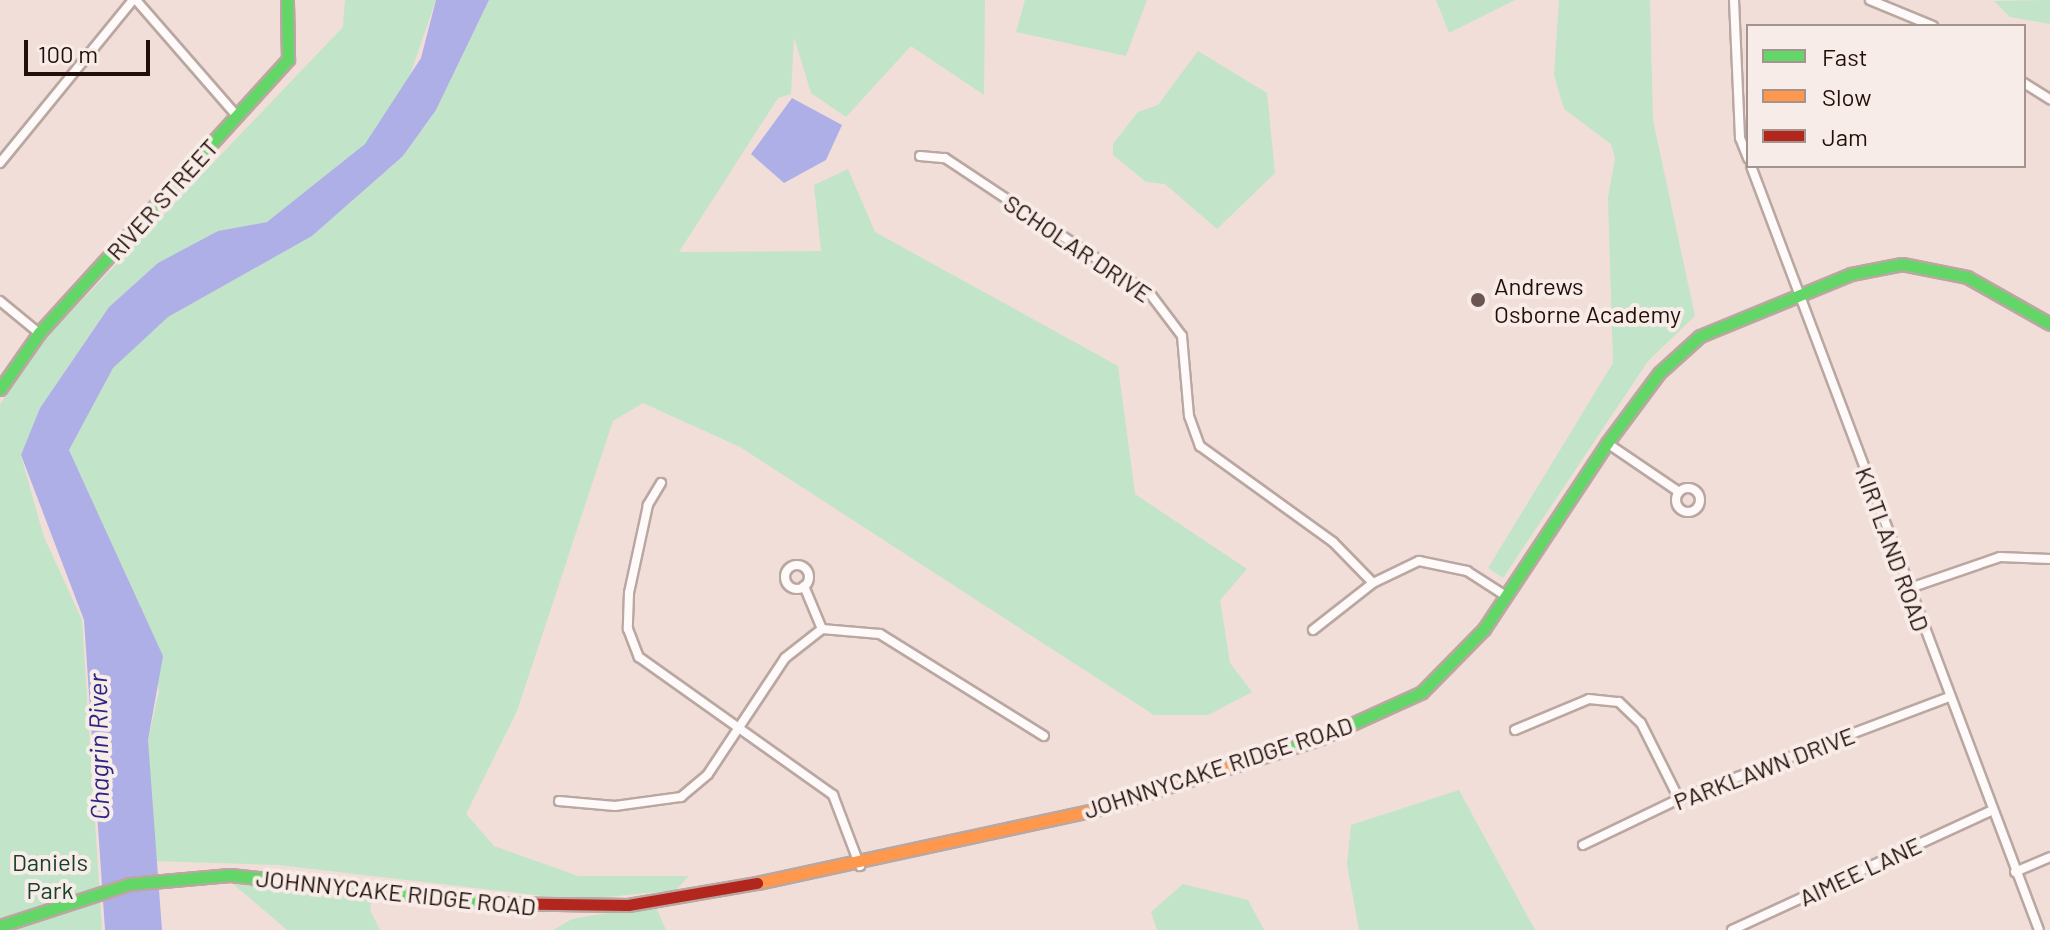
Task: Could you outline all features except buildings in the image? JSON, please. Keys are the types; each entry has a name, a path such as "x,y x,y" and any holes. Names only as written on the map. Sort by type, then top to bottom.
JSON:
{"main road":[{"name":"RIVER STREET","path":"0,389 39,333 288,59 287,0"},
{"name":"JOHNNYCAKE RIDGE ROAD","path":"0,926 86,894 188,877 277,877 460,902 583,909 860,866 1091,811 1319,739 1422,692 1506,596 1607,443 1659,373 1700,336 1799,293 1880,266 1921,266 1996,290 2050,324"}],"street":[{"path":"0,163 134,0 237,116"},
{"path":"1734,0 1740,138 1746,153"},
{"path":"1870,0 1928,24"},
{"path":"2026,84 2050,99"},
{"name":"SCHOLAR DRIVE","path":"920,156 945,158 1151,295 1182,336 1189,416 1200,446 1333,542 1373,583"},
{"name":"KIRTLAND ROAD","path":"1752,168 1989,812 2039,930"},
{"path":"0,301 39,333"},
{"path":"1607,443 1679,492"},
{"path":"661,483 648,505 629,593 632,643 651,670 833,795 860,866"},
{"path":"1907,589 2000,557 2050,559"},
{"path":"1313,630 1373,583 1419,561 1444,562 1506,596"},
{"path":"804,586 822,629"},
{"path":"559,801 625,806 681,797 708,774 785,658 822,629 880,634 1044,736"},
{"name":"PARKLAWN DRIVE","path":"1583,845 1679,799 1949,697"},
{"path":"1515,730 1589,699 1619,702 1641,723 1679,799"},
{"name":"AIMEE LANE","path":"1732,930 1989,812"},
{"path":"2015,872 2050,857"}],"green space":[{"name":"Daniels Park","path":"345,0 436,0 403,95 365,144 305,197 267,222 218,231 158,264 109,307 40,408 21,456 44,537 82,620 102,930 0,930 0,404 41,343 343,27"},
{"path":"489,0 985,0 984,95 911,46 846,117 811,93 794,37 791,94 778,98 679,252 821,251 814,185 848,169 875,232 1118,366 1135,494 1247,569 1220,600 1230,663 1252,692 1208,715 1154,715 740,447 643,403 613,421 517,711 466,814 494,846 578,876 689,876 676,890 578,900 278,865 153,861 148,740 159,691 134,593 69,450 113,367 168,317 312,236 403,156 436,110"},
{"path":"1025,0 1147,0 1126,56 1016,32"},
{"path":"1436,0 1515,0 1449,33"},
{"path":"1559,0 1650,0 1653,120 1695,316 1648,361 1503,578 1488,568 1613,363 1608,198 1615,158 1611,144 1564,109 1554,75"},
{"path":"2050,0 2050,24 2010,17 1994,1"},
{"path":"1198,51 1267,93 1275,173 1217,229 1165,184 1146,182 1113,155 1113,144 1138,112 1158,105"},
{"path":"1459,790 1535,930 1359,930 1347,865 1351,825"},
{"path":"232,883 373,894 370,910 380,930 287,930"},
{"path":"1183,884 1248,900 1264,930 1157,930 1151,912"},
{"path":"655,905 666,930 553,930 572,919"}],"water":[{"name":"Chagrin River","path":"436,0 489,0 436,110 403,156 312,236 168,317 113,368 69,450 163,656 148,740 162,930 105,930 84,620 21,455 40,408 109,307 158,263 218,231 267,222 365,144 421,58"},
{"path":"792,98 842,125 826,160 784,183 751,154"}],"traffic: fast":[{"path":"0,389 39,333 288,59 287,0"},
{"path":"1237,765 1319,739 1422,692 1484,629 1607,443 1659,373 1700,336 1851,274 1902,264 1967,277 2050,324"},
{"path":"0,926 129,884 230,875 493,903"}],"traffic: slow":[{"path":"757,883 1091,811 1237,765"}],"traffic: jam":[{"path":"493,903 628,905 757,883"}],"place":[{"name":"Andrews Osborne Academy","path":"1478,300"}]}
